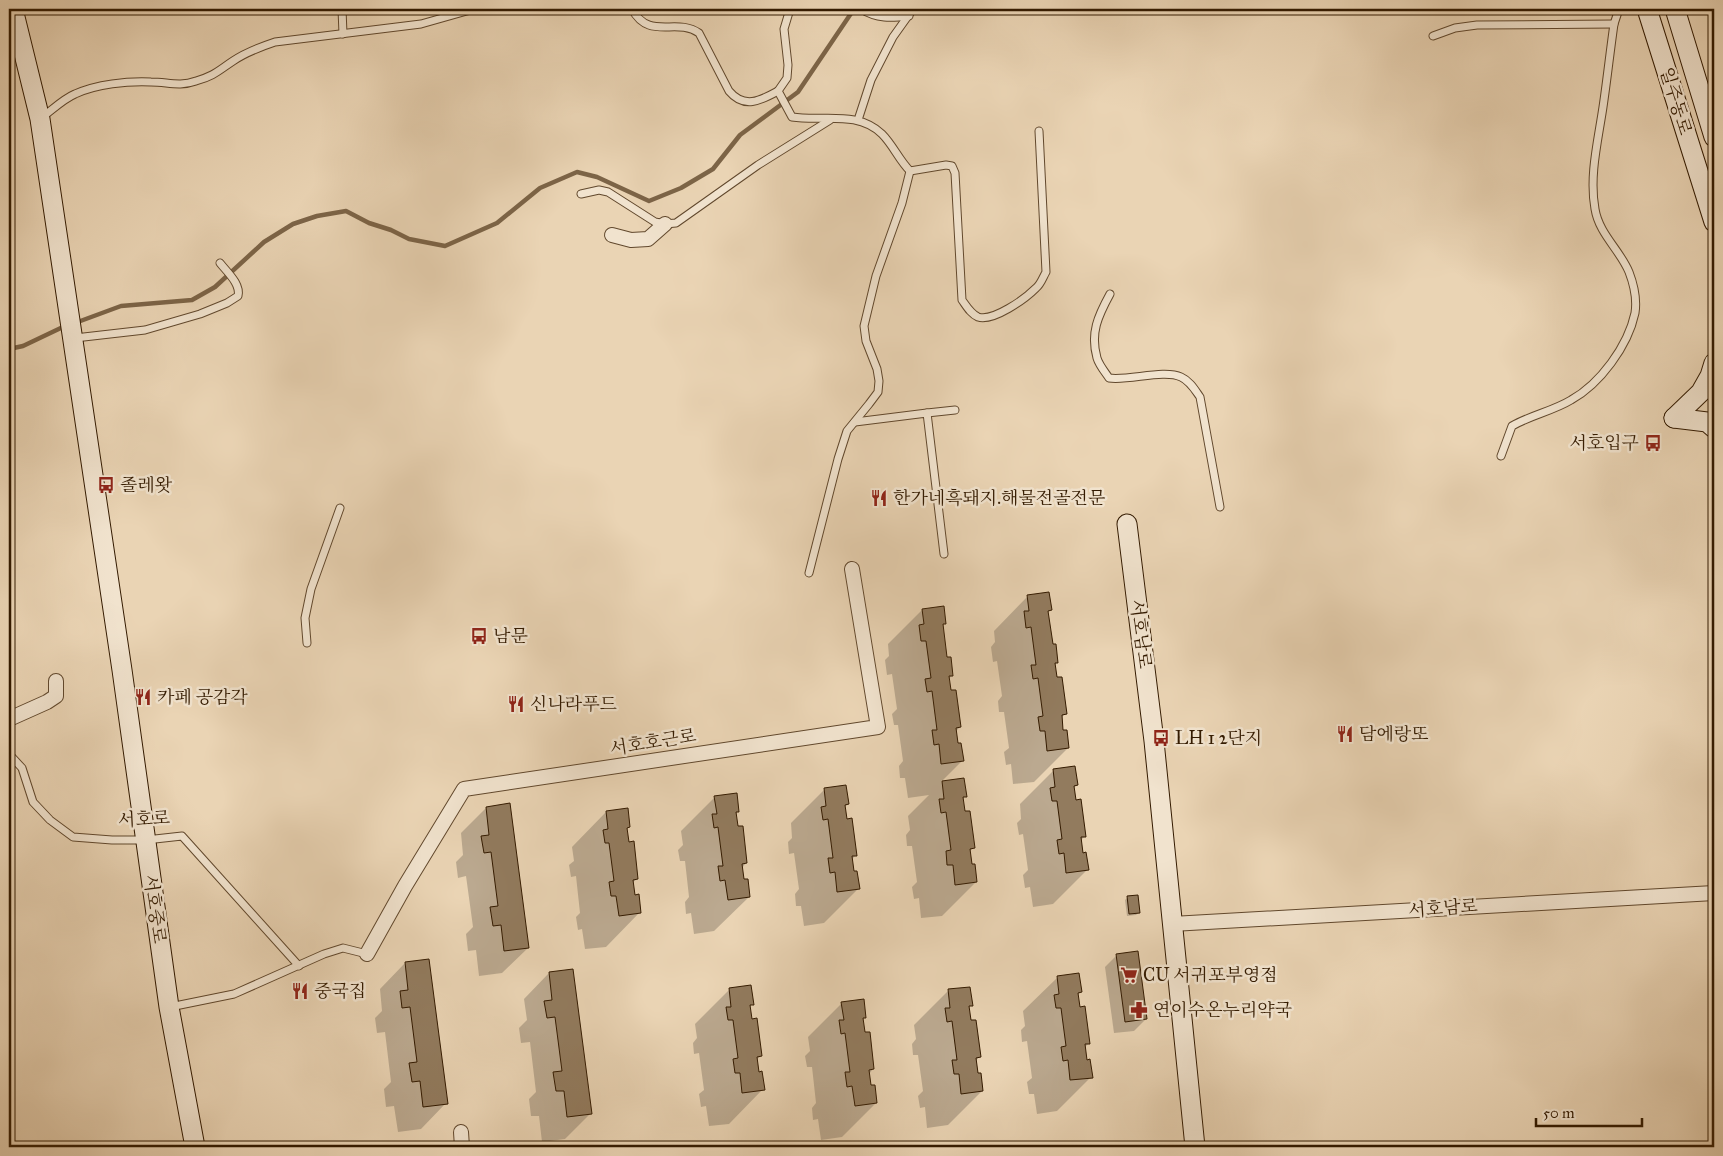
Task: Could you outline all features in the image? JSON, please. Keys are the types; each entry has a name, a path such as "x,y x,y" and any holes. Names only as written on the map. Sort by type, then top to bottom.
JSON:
{"main road":[{"name":"서호중로","path":"13,9 40,119 170,1008 195,1147"},
{"name":"일주동로","path":"1647,9 1714,222"},
{"name":"일주동로","path":"1675,9 1714,137"},
{"path":"1714,363 1710,376 1701,392 1674,418 1707,422 1714,428"},
{"name":"서호남로","path":"1127,524 1154,741 1196,1147"}],"street":[{"path":"612,236 631,240 648,239 665,224"},
{"name":"서호호근로","path":"367,954 405,886 464,789 878,727 852,569"},
{"path":"9,719 56,696 56,681"},
{"name":"서호남로","path":"1172,924 1714,893"},
{"path":"461,1132 462,1147"}],"lane":[{"path":"342,9 343,34"},
{"path":"40,119 74,94 103,86 128,82 154,82 174,85 194,82 216,74 255,48 274,42 421,24 474,9"},
{"path":"632,9 635,15 645,24 654,28 692,28 699,33 729,91 736,99 746,102 764,99 779,92 787,78 788,65 784,29 790,9"},
{"path":"858,120 871,80 893,37 913,9"},
{"path":"1502,456 1512,426 1524,419 1571,400 1595,384 1617,355 1629,331 1635,312 1635,293 1628,271 1598,223 1593,188 1614,24 1618,9"},
{"path":"862,10 884,18 909,16"},
{"path":"1433,36 1455,28 1476,25 1614,24"},
{"path":"779,92 792,117 858,120 871,125 883,135 910,171"},
{"path":"581,194 599,190 608,192 655,222 665,224 676,223 758,165 832,118"},
{"path":"910,171 946,164 952,166 955,173 962,300 973,314 980,318 998,315 1036,288 1046,272 1038,131"},
{"path":"810,573 847,430 878,392 877,369 866,341 864,326 876,276 902,203 910,171"},
{"path":"71,336 145,330 200,314 226,304 238,296 240,291 221,265"},
{"path":"1110,294 1098,315 1094,334 1097,358 1108,378 1118,380 1168,374 1180,376 1189,382 1200,397 1220,507"},
{"path":"855,422 955,410"},
{"path":"927,414 944,554"},
{"path":"307,644 305,618 311,589 340,508"},
{"name":"서호로","path":"9,754 22,768 33,802 50,820 73,837 146,840 182,836 299,966"},
{"path":"170,1008 234,994 324,954 343,948 367,954"}],"building":[{"path":"1049,592 1052,610 1048,611 1053,644 1056,644 1058,663 1055,663 1057,677 1062,677 1067,714 1062,715 1063,730 1067,730 1069,748 1047,751 1045,731 1040,731 1038,717 1043,716 1038,678 1033,679 1031,665 1036,665 1031,627 1026,628 1024,611 1029,611 1027,595"},
{"path":"944,606 946,624 943,624 947,657 951,657 953,676 949,676 951,690 956,690 961,727 956,728 958,743 961,743 964,761 941,764 939,744 934,745 932,730 937,730 932,691 927,692 925,679 931,678 926,641 921,641 919,625 924,624 922,609"},
{"path":"1075,766 1078,785 1074,786 1076,800 1081,799 1086,837 1081,837 1083,853 1086,852 1089,870 1066,873 1064,853 1059,854 1057,840 1062,839 1057,801 1052,801 1050,788 1055,787 1053,769"},
{"path":"964,778 967,797 963,797 965,811 970,811 975,848 970,849 972,864 975,864 977,882 955,885 953,865 947,865 946,851 951,850 946,812 941,813 939,799 944,799 942,781"},
{"path":"846,785 849,804 845,805 847,819 852,818 857,856 852,856 854,871 857,871 860,889 837,892 835,872 830,873 828,858 833,858 828,819 823,820 821,807 826,806 824,788"},
{"path":"737,793 739,812 736,812 738,826 743,826 747,863 742,864 744,879 748,879 750,897 728,900 725,880 720,881 718,866 723,866 718,827 714,828 712,814 717,814 714,796"},
{"path":"510,803 529,948 504,951 501,925 493,926 490,907 498,906 491,852 484,853 481,836 489,835 486,807"},
{"path":"628,808 630,827 627,828 629,842 634,841 638,879 633,880 635,895 639,894 641,913 619,916 616,896 611,896 609,882 614,881 609,843 605,843 603,830 608,829 606,811"},
{"path":"1138,895 1140,913 1129,914 1127,896"},
{"path":"1138,951 1147,1019 1125,1022 1116,954"},
{"path":"429,959 448,1104 423,1107 420,1081 412,1082 409,1063 417,1062 410,1007 402,1008 400,991 408,990 405,962"},
{"path":"573,969 592,1114 567,1117 564,1091 556,1091 553,1072 562,1071 555,1017 547,1018 544,1001 552,1000 549,972"},
{"path":"1079,973 1082,992 1078,993 1080,1007 1085,1006 1090,1044 1085,1044 1087,1060 1090,1059 1093,1078 1070,1080 1068,1060 1063,1061 1061,1047 1066,1046 1061,1008 1056,1008 1054,995 1059,994 1057,976"},
{"path":"751,985 754,1005 750,1005 752,1019 757,1018 762,1056 757,1057 759,1072 762,1071 765,1090 742,1093 740,1073 735,1073 733,1059 738,1058 733,1020 728,1020 726,1007 731,1007 729,988"},
{"path":"970,987 973,1006 969,1006 971,1020 976,1020 981,1057 976,1058 978,1073 981,1073 983,1091 961,1094 959,1074 954,1074 952,1060 957,1060 952,1021 947,1022 945,1008 950,1008 948,989"},
{"path":"864,999 866,1018 863,1018 865,1032 870,1032 874,1069 869,1070 871,1085 875,1085 877,1103 855,1106 852,1086 847,1087 845,1072 850,1072 845,1033 841,1034 839,1020 844,1020 841,1002"}],"waterway":[{"path":"75,323 121,306 192,300 215,287 264,242 293,224 317,216 346,211 369,223 391,230 409,239 445,246 497,223 540,188 577,172 597,177 649,201 681,188 713,169 740,135 798,92 854,9"},
{"path":"9,349 23,346 65,326"}],"place":[{"name":"서호입구","path":"1653,443"},
{"name":"졸레왓","path":"106,485"},
{"name":"한가네흑돼지.해물전골전문","path":"879,498"},
{"name":"남문","path":"479,636"},
{"name":"카페 공감각","path":"143,697"},
{"name":"신나라푸드","path":"516,704"},
{"name":"담에랑또","path":"1345,734"},
{"name":"LH 1 2단지","path":"1161,738"},
{"name":"CU 서귀포부영점","path":"1129,975"},
{"name":"중국집","path":"300,991"},
{"name":"연이수온누리약국","path":"1139,1010"}]}
